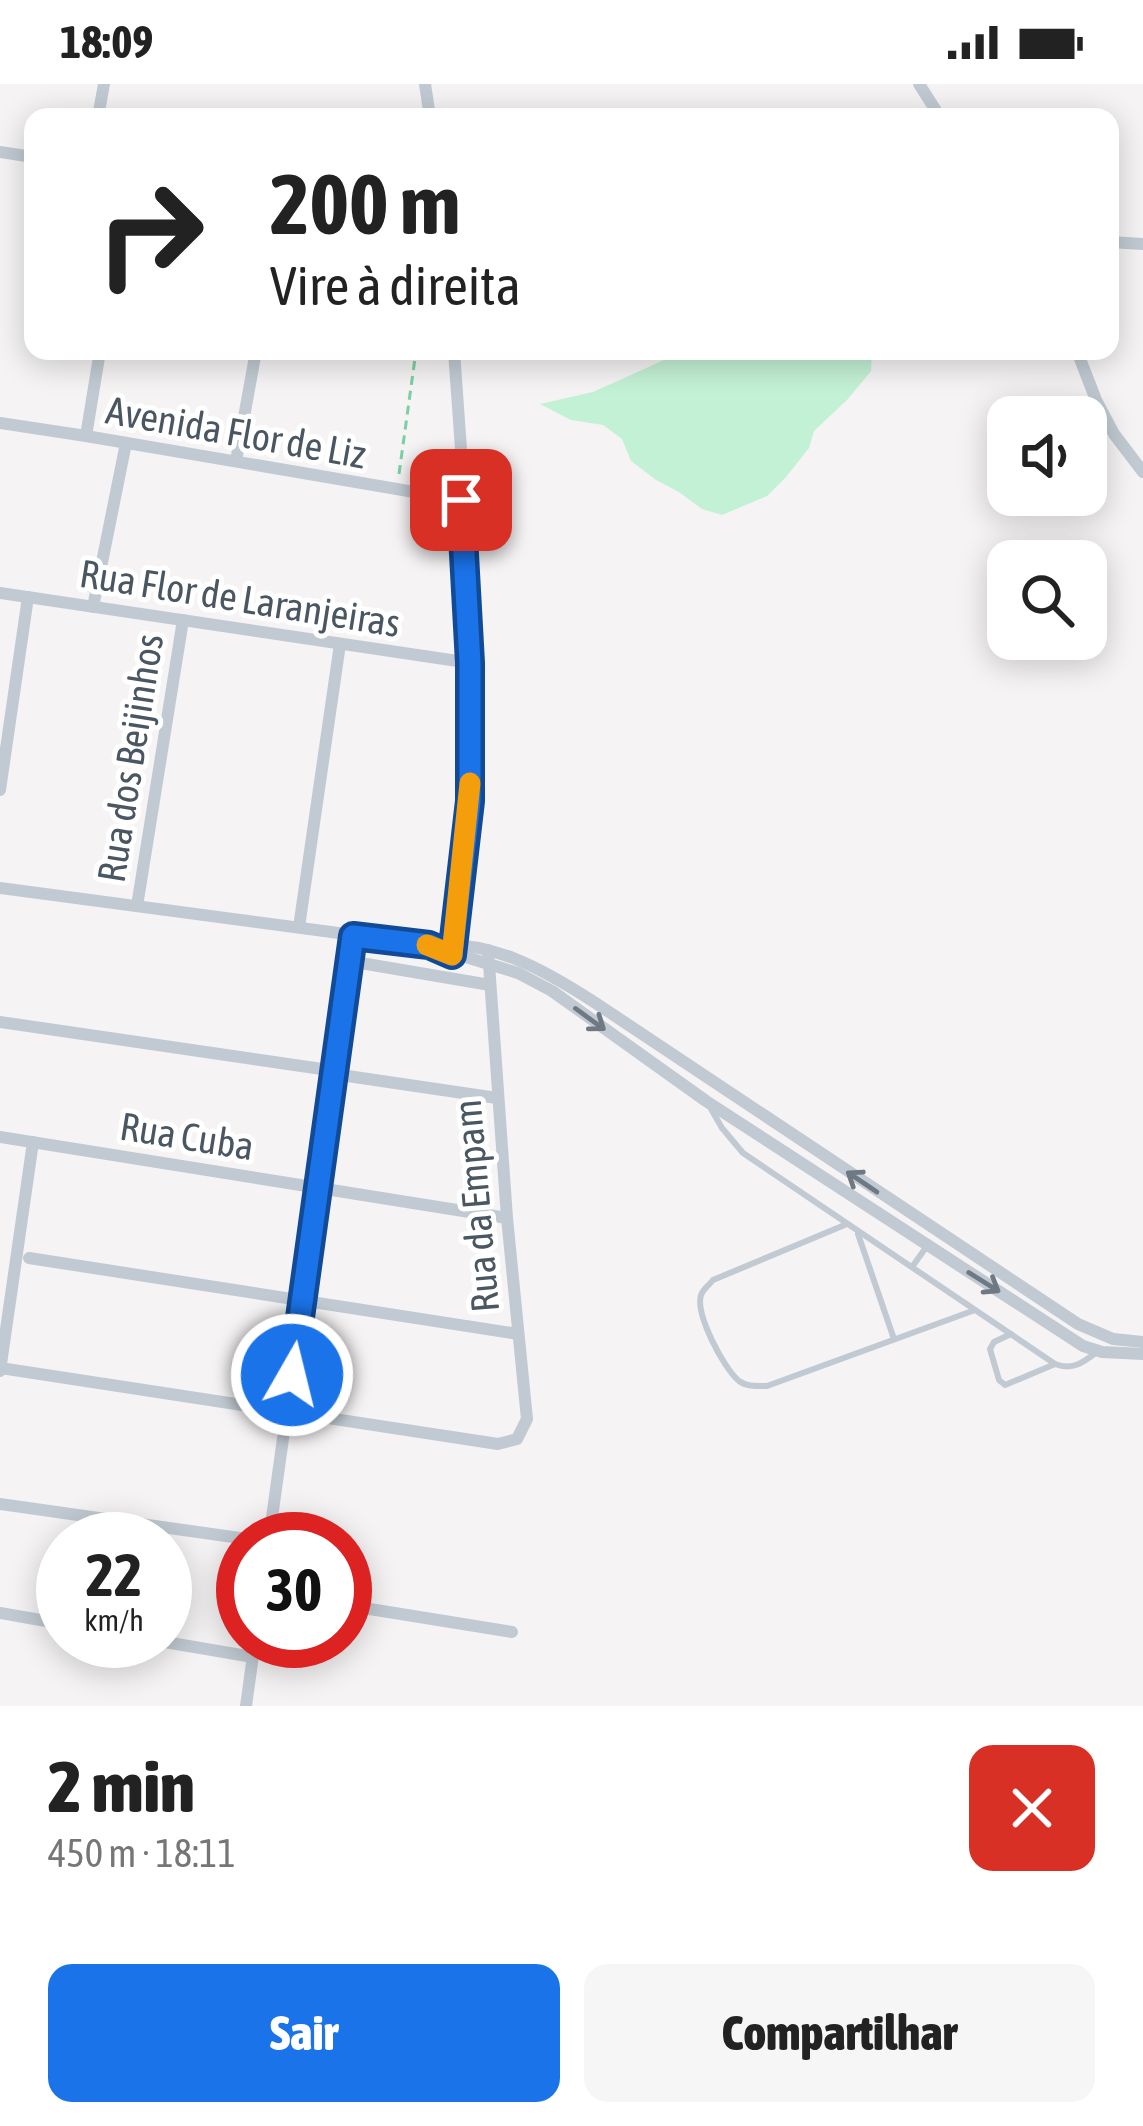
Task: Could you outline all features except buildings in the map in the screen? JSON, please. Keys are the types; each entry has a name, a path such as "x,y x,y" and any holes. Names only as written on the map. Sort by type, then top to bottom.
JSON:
{"street":[{"path":"86,436 99,360"},
{"path":"236,461 254,360"},
{"path":"453,949 470,801 470,663 455,360"},
{"path":"1080,360 1114,434 1143,472"},
{"name":"Avenida Flor de Liz","path":"0,423 461,500"},
{"path":"93,607 126,443"},
{"name":"Rua Flor de Laranjeiras","path":"0,593 470,663"},
{"path":"0,790 28,597"},
{"name":"Rua dos Beijinhos","path":"136,906 182,620"},
{"path":"299,927 340,644"},
{"path":"0,888 525,961 565,982 1098,1335 1143,1342"},
{"path":"273,1512 318,1186 328,1071 353,936"},
{"path":"488,957 552,991 706,1101 1083,1346 1143,1354"},
{"name":"Rua da Empam","path":"287,1412 498,1444 518,1439 526,1419 488,957"},
{"path":"349,962 490,985"},
{"path":"0,1022 497,1098"},
{"name":"Rua Cuba","path":"0,1137 507,1218"},
{"path":"32,1142 0,1369 287,1412"},
{"path":"927,1246 937,1232"},
{"path":"29,1258 518,1334"},
{"path":"0,1504 216,1534"},
{"path":"372,1609 512,1632"},
{"path":"0,1613 36,1619"},
{"path":"246,1706 251,1668"}],"lane":[{"path":"706,1101 743,1153 1055,1364 1071,1367 1099,1351"},
{"path":"847,1224 713,1280 702,1290 707,1330 738,1380 767,1386 975,1310"},
{"path":"857,1231 895,1340"},
{"path":"912,1267 927,1246"},
{"path":"1011,1334 990,1349 1005,1384 1055,1364"}],"path":[{"path":"397,491 415,360"}],"green space":[{"path":"664,360 872,360 871,371 814,431 809,448 786,477 767,496 722,515 702,509 656,480 631,461 622,439 603,425 571,420 540,404 593,392"}],"slow traffic":[{"path":"427,945 452,955 470,783"}],"route":[{"path":"292,1375 353,936 429,945 452,955 470,801 470,663 461,500"}]}
